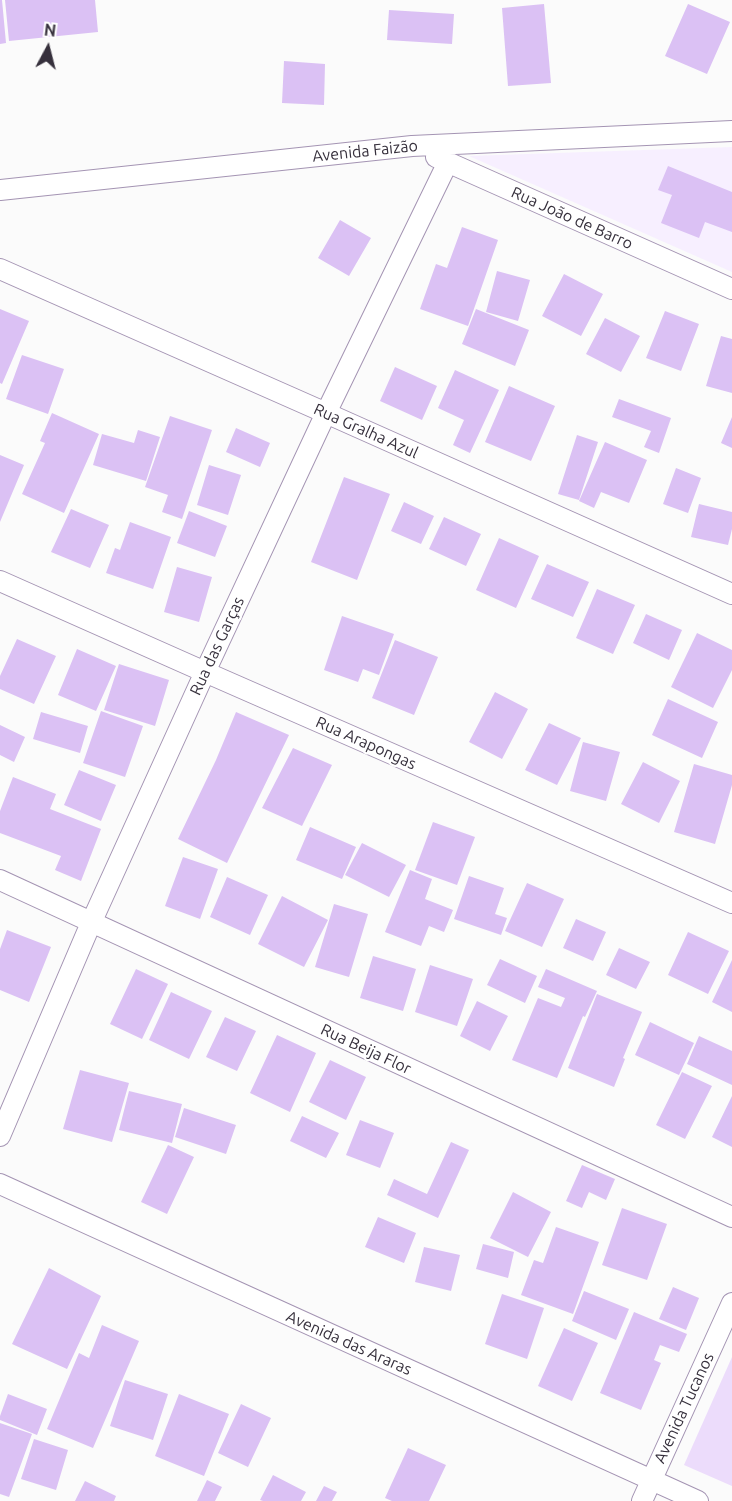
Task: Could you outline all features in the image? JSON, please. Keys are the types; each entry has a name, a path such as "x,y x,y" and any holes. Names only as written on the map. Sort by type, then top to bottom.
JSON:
{"street":[{"name":"Avenida Faizão","path":"0,190 412,146 732,131"},
{"name":"Rua João de Barro","path":"412,146 732,289"},
{"name":"Rua das Garças","path":"0,1136 91,923 204,672 448,162"},
{"name":"Rua Gralha Azul","path":"0,269 732,594"},
{"name":"Rua Arapongas","path":"0,580 204,672 732,903"},
{"name":"Rua Beija Flor","path":"0,880 732,1217"},
{"name":"Avenida das Araras","path":"0,1184 698,1501"},
{"name":"Avenida Tucanos","path":"642,1501 732,1303"}],"shaded area":[{"path":"732,147 732,272 469,156"},
{"path":"732,1357 732,1486 684,1465"}],"building":[{"path":"0,0 2,0 6,43 0,44"},
{"path":"5,0 95,0 98,32 9,41"},
{"path":"544,4 551,83 508,86 502,8"},
{"path":"688,4 730,22 707,74 665,56"},
{"path":"389,10 454,14 452,44 387,40"},
{"path":"284,61 325,64 324,105 282,103"},
{"path":"668,166 732,192 732,232 705,222 699,238 661,223 672,195 658,190"},
{"path":"340,220 371,238 349,276 318,258"},
{"path":"462,227 498,240 468,326 420,309 436,264 447,268"},
{"path":"497,271 530,280 518,321 486,312"},
{"path":"564,274 603,294 581,336 542,316"},
{"path":"0,309 29,321 2,384 0,383"},
{"path":"476,309 529,330 515,366 462,344"},
{"path":"665,311 699,324 681,371 646,358"},
{"path":"605,318 640,336 621,372 586,354"},
{"path":"721,336 732,339 732,393 706,386"},
{"path":"22,355 64,369 48,414 6,399"},
{"path":"395,367 437,386 422,420 380,401"},
{"path":"455,370 499,390 470,453 453,445 464,420 438,408"},
{"path":"509,386 555,406 531,461 485,442"},
{"path":"619,399 671,418 659,453 644,447 651,431 612,417"},
{"path":"52,413 99,434 64,513 22,494 45,443 40,441"},
{"path":"170,416 212,430 182,519 162,512 168,495 145,487"},
{"path":"732,417 732,448 721,443"},
{"path":"236,428 270,443 260,467 226,452"},
{"path":"138,430 160,437 146,481 93,465 102,434 134,443"},
{"path":"577,435 598,442 579,500 558,494"},
{"path":"605,442 647,460 629,503 601,492 594,508 579,501"},
{"path":"0,455 24,465 0,522"},
{"path":"209,465 241,475 228,515 197,505"},
{"path":"676,468 701,478 688,513 663,504"},
{"path":"344,477 390,494 357,580 311,562"},
{"path":"404,502 434,516 421,544 391,531"},
{"path":"699,504 732,512 732,529 728,545 691,537"},
{"path":"71,509 109,525 90,568 51,552"},
{"path":"189,511 227,526 215,557 177,543"},
{"path":"444,517 481,534 466,566 429,549"},
{"path":"130,522 171,537 153,589 106,573 115,548 120,550"},
{"path":"499,538 539,556 516,608 476,590"},
{"path":"547,564 589,582 573,617 531,599"},
{"path":"177,567 212,577 199,622 164,612"},
{"path":"597,589 635,605 613,654 576,638"},
{"path":"646,614 682,630 669,660 633,643"},
{"path":"342,616 394,634 379,675 363,669 358,682 324,670"},
{"path":"697,633 732,650 732,670 713,708 671,687"},
{"path":"17,639 56,656 34,704 0,689 0,676"},
{"path":"395,640 438,657 414,715 372,698"},
{"path":"77,649 116,666 96,711 58,695"},
{"path":"119,664 169,680 155,726 104,710"},
{"path":"495,692 528,709 502,759 469,742"},
{"path":"668,699 718,722 702,758 652,735"},
{"path":"101,711 143,726 125,777 83,763"},
{"path":"41,712 88,726 80,753 33,739"},
{"path":"236,712 289,735 227,863 178,839"},
{"path":"549,723 581,738 557,785 525,770"},
{"path":"0,725 25,737 14,762 0,755"},
{"path":"583,742 620,752 606,801 570,791"},
{"path":"293,748 332,765 302,826 262,808"},
{"path":"643,762 680,781 659,823 621,804"},
{"path":"694,764 732,775 732,785 715,844 674,832"},
{"path":"79,770 116,785 101,821 64,805"},
{"path":"13,777 56,794 50,809 101,829 81,881 55,870 61,856 0,833 0,811"},
{"path":"433,822 475,837 457,885 415,870"},
{"path":"310,827 356,847 342,879 296,860"},
{"path":"362,843 406,865 389,897 345,875"},
{"path":"183,857 218,869 200,919 165,906"},
{"path":"410,870 432,879 425,899 453,910 444,932 429,926 421,946 385,932"},
{"path":"469,876 504,888 495,914 507,918 501,935 454,919"},
{"path":"227,877 268,895 250,935 210,917"},
{"path":"527,883 564,899 542,947 505,931"},
{"path":"282,896 328,920 304,967 258,944"},
{"path":"334,904 368,914 349,977 315,967"},
{"path":"576,919 606,932 593,961 563,948"},
{"path":"7,930 51,947 29,1002 0,990 0,949"},
{"path":"688,932 729,951 708,994 668,975"},
{"path":"619,948 650,962 636,989 606,975"},
{"path":"373,956 416,969 403,1011 360,998"},
{"path":"500,959 537,976 525,1003 487,985"},
{"path":"732,960 732,1012 712,1002"},
{"path":"430,965 473,979 457,1026 415,1012"},
{"path":"136,969 168,984 142,1039 110,1024"},
{"path":"546,969 597,991 585,1017 583,1016 557,1078 512,1060 538,998 561,1007 565,998 538,987"},
{"path":"171,992 212,1011 189,1059 149,1040"},
{"path":"597,994 642,1012 614,1087 568,1068"},
{"path":"477,1001 508,1016 490,1051 460,1036"},
{"path":"225,1017 256,1031 237,1071 206,1057"},
{"path":"650,1022 694,1043 679,1075 635,1055"},
{"path":"277,1035 316,1053 290,1112 250,1093"},
{"path":"699,1036 732,1051 732,1085 687,1064"},
{"path":"330,1060 366,1077 346,1120 309,1102"},
{"path":"80,1070 129,1083 112,1142 63,1129"},
{"path":"682,1072 712,1086 685,1139 656,1125"},
{"path":"129,1091 182,1104 172,1143 119,1130"},
{"path":"732,1096 732,1147 712,1137"},
{"path":"184,1108 236,1125 226,1154 175,1137"},
{"path":"302,1116 339,1133 326,1158 290,1141"},
{"path":"360,1120 394,1133 380,1168 346,1155"},
{"path":"451,1142 469,1150 438,1218 387,1195 394,1179 427,1194"},
{"path":"168,1145 194,1157 167,1214 141,1202"},
{"path":"582,1165 615,1179 606,1200 589,1192 582,1208 566,1201"},
{"path":"513,1192 551,1212 528,1257 490,1238"},
{"path":"622,1208 667,1224 647,1280 602,1265"},
{"path":"378,1217 416,1233 404,1263 365,1247"},
{"path":"556,1227 599,1242 573,1314 521,1295 534,1260 543,1263"},
{"path":"483,1244 514,1252 508,1278 476,1269"},
{"path":"424,1247 460,1255 451,1291 415,1282"},
{"path":"49,1268 101,1296 67,1369 12,1344"},
{"path":"673,1287 699,1298 686,1330 659,1319"},
{"path":"584,1291 629,1309 616,1340 572,1321"},
{"path":"502,1294 544,1308 527,1359 485,1344"},
{"path":"634,1312 687,1334 679,1352 660,1345 654,1360 661,1363 641,1410 600,1393"},
{"path":"102,1325 139,1341 93,1448 47,1429 79,1353 89,1358"},
{"path":"564,1328 598,1343 572,1401 538,1386"},
{"path":"125,1380 168,1394 153,1440 110,1426"},
{"path":"8,1394 47,1409 37,1435 0,1420"},
{"path":"179,1394 229,1414 204,1476 155,1456"},
{"path":"241,1404 271,1418 248,1467 218,1453"},
{"path":"0,1423 32,1434 9,1497 0,1494"},
{"path":"34,1439 68,1450 56,1490 21,1479"},
{"path":"408,1448 446,1465 429,1501 392,1501 385,1498"},
{"path":"273,1475 306,1492 301,1501 260,1500"},
{"path":"207,1480 222,1487 215,1501 197,1501"},
{"path":"85,1481 116,1496 114,1501 75,1501"},
{"path":"324,1486 337,1492 332,1501 316,1501"}]}
